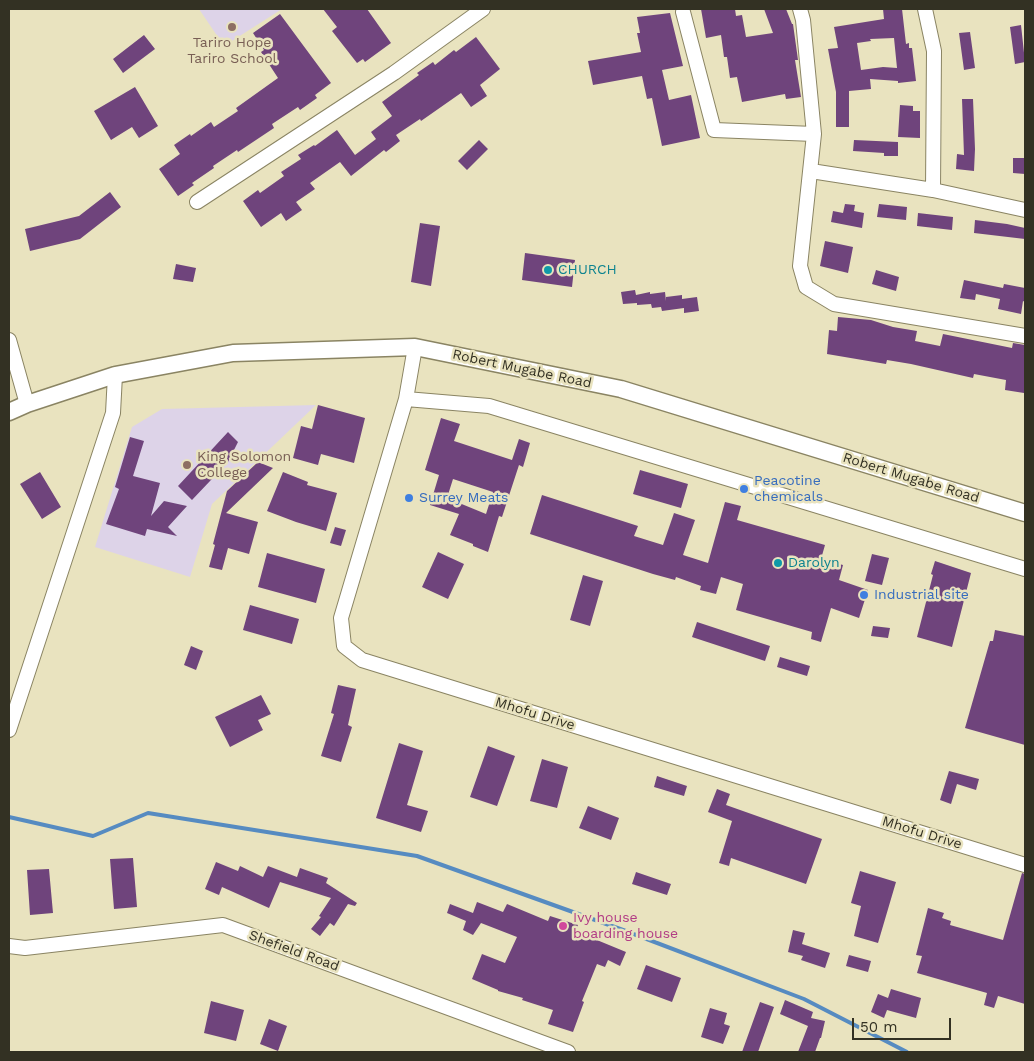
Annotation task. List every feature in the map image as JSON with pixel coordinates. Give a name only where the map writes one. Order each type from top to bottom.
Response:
[{"type":"main road","name":"Robert Mugabe Road","points":[[9,412],[27,404],[115,375],[232,353],[414,347],[621,390],[1025,513]]},
{"type":"street","points":[[197,202],[394,73],[483,9]]},
{"type":"street","points":[[800,9],[804,20],[814,134],[800,266],[806,287],[834,304],[1025,336]]},
{"type":"street","points":[[925,9],[934,51],[933,190]]},
{"type":"street","points":[[684,12],[714,130],[814,134]]},
{"type":"street","points":[[811,171],[933,190],[1025,210]]},
{"type":"street","points":[[9,340],[27,404]]},
{"type":"street","name":"Mhofu Drive","points":[[414,347],[406,399],[341,618],[344,646],[362,660],[1025,865]]},
{"type":"street","points":[[9,730],[113,413],[115,375]]},
{"type":"street","points":[[406,399],[489,406],[1025,569]]},
{"type":"street","name":"Shefield Road","points":[[9,946],[25,948],[223,925],[568,1052]]},
{"type":"shaded area","name":"Tariro Hope Tariro School","points":[[199,9],[282,9],[224,46]]},
{"type":"shaded area","name":"King Solomon College","points":[[316,405],[212,504],[190,577],[95,547],[132,427],[162,409]]},
{"type":"building","points":[[323,9],[367,9],[391,43],[365,62],[363,59],[357,63],[332,31],[337,27]]},
{"type":"building","points":[[701,9],[735,9],[736,16],[742,15],[746,37],[773,33],[764,9],[786,9],[793,24],[798,60],[795,60],[801,97],[786,99],[785,94],[742,102],[737,77],[730,78],[727,57],[724,57],[721,35],[706,38]]},
{"type":"building","points":[[883,9],[902,9],[906,44],[909,43],[909,48],[912,48],[916,81],[898,83],[898,81],[870,79],[871,89],[849,91],[849,127],[836,127],[836,92],[828,49],[838,48],[834,27],[884,19]],"holes":[[[894,38],[897,68],[883,67],[861,70],[857,43],[871,41],[870,39]]]},
{"type":"building","points":[[670,13],[683,66],[662,70],[669,100],[691,95],[700,138],[662,146],[652,98],[647,99],[642,76],[593,85],[588,61],[641,52],[637,33],[640,33],[637,17]]},
{"type":"building","points":[[280,14],[331,83],[315,95],[317,98],[300,110],[298,107],[272,124],[274,128],[213,166],[214,168],[192,183],[194,185],[178,196],[159,169],[180,154],[174,145],[211,122],[214,127],[238,111],[236,108],[278,78],[261,52],[264,50],[253,33]]},
{"type":"building","points":[[1021,25],[1025,62],[1015,64],[1010,27]]},
{"type":"building","points":[[970,32],[975,68],[964,70],[959,33]]},
{"type":"building","points":[[144,35],[155,49],[123,73],[113,59]]},
{"type":"building","points":[[476,37],[500,69],[480,85],[487,96],[471,107],[461,93],[421,121],[420,119],[396,135],[400,141],[386,152],[384,150],[351,176],[340,162],[310,183],[315,189],[296,202],[302,210],[286,221],[281,213],[261,227],[243,201],[258,190],[260,193],[284,176],[281,172],[301,159],[298,155],[315,146],[337,130],[355,155],[376,139],[371,132],[392,116],[382,102],[419,75],[417,73],[433,62],[435,65],[454,50],[456,52]]},
{"type":"building","points":[[135,87],[158,126],[139,138],[132,127],[111,140],[94,111]]},
{"type":"building","points":[[962,99],[973,99],[974,171],[956,169],[957,154],[964,155]]},
{"type":"building","points":[[900,105],[913,106],[913,111],[920,111],[920,138],[898,137]]},
{"type":"building","points":[[479,140],[488,149],[467,170],[458,161]]},
{"type":"building","points":[[854,140],[898,142],[898,156],[884,156],[884,153],[853,151]]},
{"type":"building","points":[[1013,158],[1025,158],[1025,174],[1013,173]]},
{"type":"building","points":[[110,192],[121,207],[80,239],[30,251],[25,229],[79,216]]},
{"type":"building","points":[[845,204],[855,205],[854,211],[864,213],[862,228],[831,222],[833,211],[843,213]]},
{"type":"building","points":[[879,204],[907,207],[906,220],[877,217]]},
{"type":"building","points":[[918,213],[953,217],[952,230],[917,226]]},
{"type":"building","points":[[975,220],[1025,228],[1025,239],[974,233]]},
{"type":"building","points":[[420,223],[440,226],[431,286],[411,282]]},
{"type":"building","points":[[825,241],[853,247],[848,273],[820,266]]},
{"type":"building","name":"CHURCH","points":[[525,253],[575,260],[572,287],[522,280]]},
{"type":"building","points":[[176,264],[196,268],[193,282],[173,279]]},
{"type":"building","points":[[876,270],[899,277],[896,291],[872,284]]},
{"type":"building","points":[[964,280],[1003,288],[1004,284],[1025,288],[1025,302],[1023,301],[1021,314],[998,309],[1000,299],[976,294],[975,300],[960,298]]},
{"type":"building","points":[[635,290],[636,295],[650,292],[650,294],[665,292],[666,301],[666,297],[682,295],[682,299],[697,297],[699,311],[684,313],[684,308],[662,311],[661,307],[652,308],[651,304],[623,304],[621,292]]},
{"type":"building","points":[[838,317],[871,320],[893,327],[917,331],[915,341],[940,346],[943,334],[1012,348],[1013,343],[1025,345],[1024,393],[1005,390],[1006,380],[974,374],[973,378],[887,360],[886,364],[827,354],[829,330],[837,331]]},
{"type":"building","points":[[318,405],[365,418],[354,463],[321,454],[318,465],[293,458],[301,426],[312,429]]},
{"type":"building","points":[[441,418],[460,424],[454,441],[512,460],[519,439],[530,443],[523,467],[519,465],[502,517],[499,516],[488,552],[450,535],[459,514],[430,505],[439,475],[425,470]],"holes":[[[453,479],[493,492],[486,514],[447,498]]]},
{"type":"building","points":[[228,432],[238,442],[228,462],[192,500],[178,486]]},
{"type":"building","points":[[130,437],[144,441],[133,476],[160,483],[151,516],[164,501],[187,506],[168,527],[177,536],[147,529],[145,536],[106,524],[119,489],[115,487]]},
{"type":"building","points":[[258,462],[273,468],[226,513],[258,522],[249,554],[228,548],[222,570],[209,567],[227,491]]},
{"type":"building","points":[[640,470],[688,484],[681,508],[633,494]]},
{"type":"building","points":[[40,472],[61,507],[42,519],[20,484]]},
{"type":"building","points":[[283,472],[308,482],[307,485],[337,493],[326,531],[267,511]]},
{"type":"building","points":[[542,495],[638,526],[634,536],[663,545],[674,513],[695,520],[683,555],[708,563],[725,502],[741,506],[737,520],[825,545],[821,559],[843,565],[839,580],[868,590],[859,618],[831,608],[821,642],[811,639],[812,632],[736,610],[743,584],[721,577],[716,594],[700,590],[701,586],[676,577],[675,580],[653,574],[530,534]]},
{"type":"building","points":[[335,527],[346,530],[341,546],[330,543]]},
{"type":"building","points":[[438,552],[464,564],[448,599],[422,587]]},
{"type":"building","points":[[267,553],[325,569],[316,603],[258,587]]},
{"type":"building","points":[[872,554],[889,558],[882,585],[865,581]]},
{"type":"building","points":[[935,561],[971,573],[952,647],[917,637]]},
{"type":"building","points":[[583,575],[603,581],[590,626],[570,620]]},
{"type":"building","points":[[250,605],[299,619],[292,644],[243,630]]},
{"type":"building","points":[[697,622],[770,646],[765,661],[692,637]]},
{"type":"building","points":[[873,626],[890,628],[888,638],[871,636]]},
{"type":"building","points":[[995,630],[1025,636],[1025,745],[965,728],[990,641],[993,641]]},
{"type":"building","points":[[191,646],[203,651],[196,670],[184,665]]},
{"type":"building","points":[[780,657],[810,666],[807,676],[777,667]]},
{"type":"building","points":[[338,685],[356,689],[348,725],[352,727],[341,762],[321,756],[334,714],[331,713]]},
{"type":"building","points":[[261,695],[271,714],[258,720],[263,730],[230,747],[215,717]]},
{"type":"building","points":[[399,743],[423,751],[407,805],[428,811],[421,832],[376,818]]},
{"type":"building","points":[[488,746],[515,756],[497,806],[470,797]]},
{"type":"building","points":[[542,759],[568,767],[557,808],[530,801]]},
{"type":"building","points":[[949,771],[979,779],[976,790],[957,784],[951,804],[940,800]]},
{"type":"building","points":[[657,776],[687,786],[684,796],[654,787]]},
{"type":"building","points":[[717,789],[730,794],[726,805],[822,839],[806,884],[731,858],[729,866],[719,863],[732,821],[708,812]]},
{"type":"building","points":[[588,806],[619,818],[611,840],[579,828]]},
{"type":"building","points":[[133,858],[137,907],[114,909],[110,859]]},
{"type":"building","points":[[216,862],[238,871],[240,866],[263,877],[268,866],[297,877],[300,868],[328,878],[326,883],[357,903],[355,906],[348,904],[334,926],[330,923],[320,936],[311,929],[321,917],[319,916],[331,898],[280,882],[269,908],[222,887],[219,895],[205,889]]},
{"type":"building","points":[[49,869],[53,913],[30,915],[27,870]]},
{"type":"building","points":[[860,871],[896,882],[878,943],[854,936],[861,906],[851,903]]},
{"type":"building","points":[[636,872],[671,884],[667,895],[632,884]]},
{"type":"building","points":[[1022,873],[1025,874],[1025,1004],[998,996],[994,1008],[984,1005],[987,993],[917,973],[922,956],[916,955],[928,908],[944,913],[942,918],[951,921],[950,925],[1003,940]]},
{"type":"building","points":[[477,902],[503,912],[507,904],[548,921],[550,916],[578,925],[575,931],[626,952],[620,966],[608,960],[605,967],[597,964],[582,1001],[584,1002],[573,1032],[548,1024],[553,1010],[522,1000],[523,998],[498,991],[472,979],[482,954],[505,963],[517,937],[481,923],[473,935],[463,930],[466,921],[447,913],[450,904],[473,913]]},
{"type":"building","points":[[793,930],[805,933],[802,944],[830,953],[825,968],[801,960],[803,956],[788,952]]},
{"type":"building","points":[[849,955],[871,961],[868,972],[846,966]]},
{"type":"building","points":[[646,965],[681,978],[672,1002],[637,989]]},
{"type":"building","points":[[891,989],[921,998],[916,1018],[887,1010],[884,1018],[871,1012],[878,994],[888,998]]},
{"type":"building","points":[[785,1000],[813,1012],[811,1018],[825,1021],[815,1052],[798,1052],[808,1026],[780,1014]]},
{"type":"building","points":[[211,1001],[244,1010],[236,1041],[204,1033]]},
{"type":"building","points":[[760,1002],[774,1007],[758,1052],[742,1052]]},
{"type":"building","points":[[710,1008],[727,1013],[724,1024],[730,1026],[723,1044],[701,1037]]},
{"type":"building","points":[[269,1019],[287,1026],[278,1051],[260,1044]]},
{"type":"waterway","points":[[9,817],[93,836],[148,813],[417,856],[623,930],[804,999],[907,1052]]},
{"type":"place","name":"Tariro Hope Tariro School","points":[[232,27]]},
{"type":"place","name":"CHURCH","points":[[548,270]]},
{"type":"place","name":"King Solomon College","points":[[187,465]]},
{"type":"place","name":"Peacotine chemicals","points":[[744,489]]},
{"type":"place","name":"Surrey Meats","points":[[409,498]]},
{"type":"place","name":"Darolyn","points":[[778,563]]},
{"type":"place","name":"Industrial site","points":[[864,595]]},
{"type":"place","name":"Ivy house boarding house","points":[[563,926]]}]
